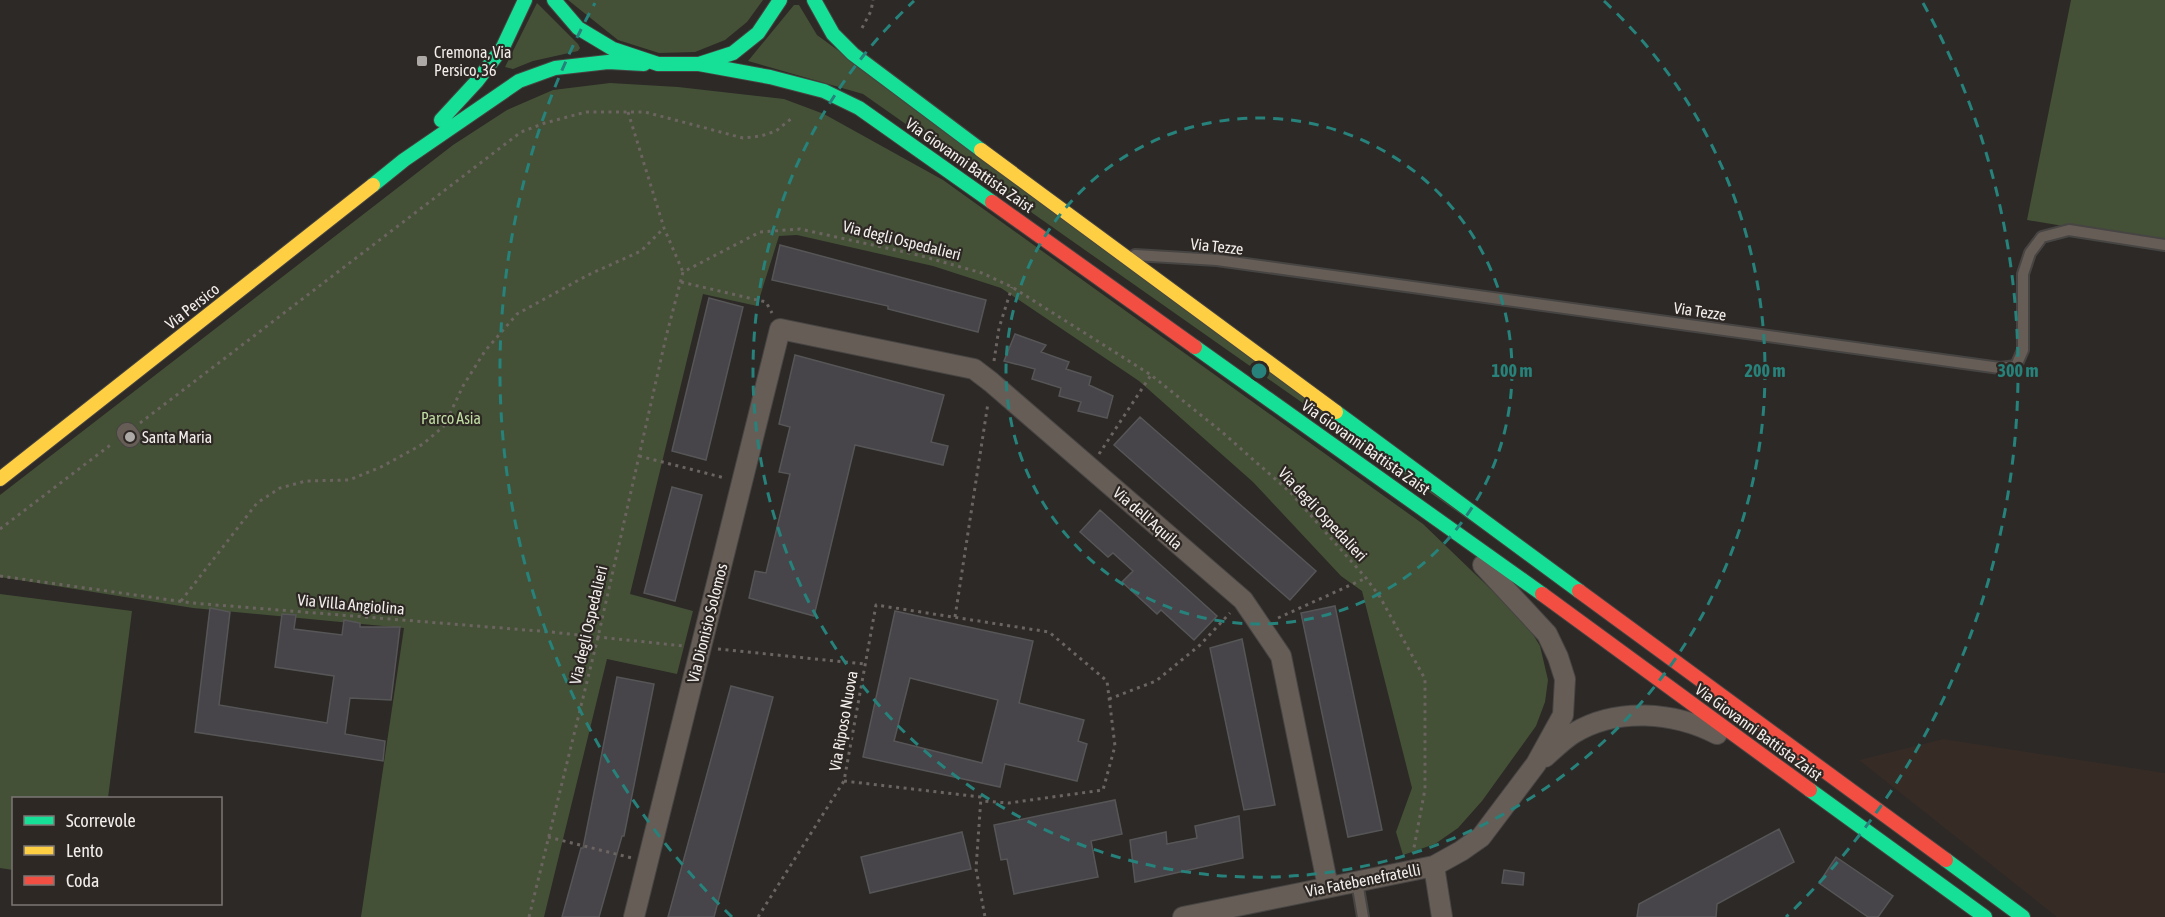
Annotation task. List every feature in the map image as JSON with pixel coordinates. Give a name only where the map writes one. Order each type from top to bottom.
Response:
[{"type":"main road","name":"Via Persico","points":[[404,160],[477,81],[503,47],[525,0]]},
{"type":"main road","name":"Via Giovanni Battista Zaist","points":[[554,0],[578,28],[613,49],[658,64],[699,64],[770,76],[824,91],[859,108],[1445,524],[1985,917]]},
{"type":"main road","name":"Via Giovanni Battista Zaist","points":[[699,64],[733,53],[758,33],[780,0]]},
{"type":"main road","name":"Via Giovanni Battista Zaist","points":[[813,0],[833,34],[853,54],[1120,254],[2023,917]]},
{"type":"main road","name":"Via Persico","points":[[0,479],[404,160],[519,81],[555,68],[608,63],[658,64]]},
{"type":"street","name":"Via dell'Aquila","points":[[780,328],[974,369],[1244,600],[1281,656],[1328,887]]},
{"type":"street","name":"Via Dionisio Solomos","points":[[634,917],[780,328]]},
{"type":"street","name":"Via Fatebenefratelli","points":[[1189,916],[1434,866],[1481,837],[1536,764],[1563,715],[1565,679],[1558,657],[1547,634],[1445,524]]},
{"type":"street","name":"Via Fatebenefratelli","points":[[1536,764],[1574,733],[1608,718],[1634,716],[1677,718],[1710,731],[1776,765]]},
{"type":"street","points":[[1434,866],[1442,917]]},
{"type":"lane","name":"Via Tezze","points":[[1120,254],[1228,261],[2000,368],[2016,366],[2023,350],[2023,274],[2030,254],[2042,237],[2069,230],[2165,244]]},
{"type":"lane","points":[[1357,882],[1363,917]]},
{"type":"path","points":[[862,28],[871,11],[873,0]]},
{"type":"path","points":[[0,529],[129,435],[521,132],[586,112],[645,112],[743,138],[762,136],[776,131],[792,118]]},
{"type":"path","points":[[628,112],[664,228],[683,272]]},
{"type":"path","points":[[182,601],[257,503],[280,488],[306,481],[349,480],[381,467],[423,444],[444,426],[463,386],[485,351],[517,314],[588,275],[642,251],[664,228]]},
{"type":"path","name":"Via degli Ospedalieri","points":[[529,917],[598,637],[683,272],[760,232],[800,229],[918,255],[982,273],[1012,287],[1151,375],[1222,432],[1291,493],[1380,597],[1425,679],[1425,789],[1409,872]]},
{"type":"path","points":[[681,282],[766,302],[780,328]]},
{"type":"path","points":[[954,617],[999,328],[1012,287]]},
{"type":"path","points":[[1090,468],[1151,375]]},
{"type":"path","points":[[639,456],[742,482]]},
{"type":"path","name":"Via Villa Angiolina","points":[[0,576],[182,601],[598,637],[865,664]]},
{"type":"path","points":[[1261,626],[1366,578]]},
{"type":"path","points":[[1109,699],[1156,681],[1200,645],[1244,600]]},
{"type":"path","name":"Via Riposo Nuova","points":[[876,605],[1049,632],[1107,681],[1115,746],[1103,790],[1009,803],[981,801],[981,797],[844,781],[865,664],[876,605]]},
{"type":"path","points":[[758,917],[844,781]]},
{"type":"path","points":[[981,801],[976,869],[986,917]]},
{"type":"path","points":[[548,837],[648,862]]},
{"type":"shaded area","points":[[1943,739],[2165,773],[2165,917],[2057,917],[1859,760]]},
{"type":"green space","points":[[568,0],[763,0],[747,22],[725,40],[695,52],[659,53],[618,40]]},
{"type":"green space","points":[[2071,0],[2165,0],[2165,243],[2027,220]]},
{"type":"green space","points":[[537,3],[580,48],[578,51],[533,61],[513,69],[505,67]]},
{"type":"green space","points":[[794,5],[799,5],[817,35],[1718,695],[863,94],[748,61]]},
{"type":"green space","name":"Parco Asia","points":[[610,83],[678,87],[784,99],[824,114],[943,180],[1423,524],[1526,623],[1540,646],[1548,680],[1545,702],[1536,726],[1482,801],[1458,828],[1435,844],[1403,855],[1396,832],[1412,788],[1362,591],[1341,576],[1253,482],[1139,381],[1001,288],[933,266],[797,235],[779,236],[757,306],[703,294],[630,594],[693,611],[677,674],[607,659],[544,917],[361,917],[404,628],[193,608],[0,577],[0,495],[453,145],[507,110],[553,90]]},
{"type":"green space","points":[[0,594],[132,611],[108,797],[12,797],[12,870],[0,868]]},
{"type":"building","points":[[780,245],[986,300],[978,332],[888,309],[888,306],[772,280]]},
{"type":"building","points":[[709,298],[743,307],[706,460],[672,451]]},
{"type":"building","points":[[1015,334],[1046,345],[1041,352],[1069,362],[1066,369],[1091,377],[1089,385],[1113,396],[1107,418],[1078,411],[1081,402],[1059,396],[1061,388],[1032,379],[1035,369],[1004,361]]},
{"type":"building","points":[[795,355],[944,395],[931,442],[948,446],[943,465],[855,445],[814,616],[749,598],[755,571],[766,573],[790,474],[779,472],[790,427],[779,424]]},
{"type":"building","points":[[1140,417],[1316,571],[1290,600],[1114,445]]},
{"type":"building","points":[[672,487],[702,495],[675,601],[644,593]]},
{"type":"building","points":[[1100,510],[1217,616],[1194,640],[1161,610],[1157,614],[1122,582],[1133,571],[1113,553],[1108,557],[1080,532]]},
{"type":"building","points":[[1335,606],[1382,830],[1348,837],[1301,613]]},
{"type":"building","points":[[210,608],[230,612],[219,705],[327,723],[334,676],[275,667],[282,614],[296,615],[294,629],[342,635],[344,620],[360,623],[360,627],[400,627],[391,700],[350,698],[345,734],[385,741],[383,761],[195,732]]},
{"type":"building","points":[[895,611],[1033,641],[1019,703],[1084,720],[1078,741],[1087,744],[1077,781],[1005,764],[1000,787],[863,757]],"holes":[[[910,678],[998,700],[982,763],[894,741]]]},
{"type":"building","points":[[1242,639],[1275,805],[1244,810],[1210,648]]},
{"type":"building","points":[[617,677],[654,684],[624,836],[622,836],[599,917],[562,917],[581,848],[583,848]]},
{"type":"building","points":[[731,686],[773,697],[714,917],[668,917]]},
{"type":"building","points":[[1115,800],[1122,834],[1091,841],[1098,877],[1014,894],[1007,859],[1001,860],[994,825]]},
{"type":"building","points":[[1239,816],[1243,858],[1135,882],[1130,840],[1166,832],[1167,844],[1197,838],[1195,826]]},
{"type":"building","points":[[1779,829],[1794,862],[1717,904],[1716,917],[1637,917],[1639,904]]},
{"type":"building","points":[[962,832],[971,869],[870,893],[861,857]]},
{"type":"building","points":[[1836,857],[1893,896],[1878,917],[1868,917],[1819,883]]},
{"type":"building","points":[[1504,870],[1524,873],[1523,885],[1502,883]]},
{"type":"traffic: fast","points":[[441,120],[477,81],[503,47],[525,0]]},
{"type":"traffic: fast","points":[[554,0],[578,28],[613,49],[658,64],[699,64],[770,77],[824,91],[859,108],[992,202]]},
{"type":"traffic: fast","points":[[699,64],[733,53],[758,33],[780,0]]},
{"type":"traffic: fast","points":[[814,0],[833,34],[853,54],[981,150]]},
{"type":"traffic: fast","points":[[373,185],[404,160],[519,81],[555,68],[608,62],[644,64]]},
{"type":"traffic: fast","points":[[1195,347],[1542,594]]},
{"type":"traffic: fast","points":[[1336,412],[1579,591]]},
{"type":"traffic: fast","points":[[1810,790],[1985,917]]},
{"type":"traffic: fast","points":[[1946,860],[2023,917]]},
{"type":"traffic: slow","points":[[981,150],[1336,412]]},
{"type":"traffic: slow","points":[[0,479],[373,185]]},
{"type":"traffic: jam","points":[[992,202],[1195,347]]},
{"type":"traffic: jam","points":[[1579,591],[1946,860]]},
{"type":"traffic: jam","points":[[1542,594],[1810,790]]},
{"type":"place","name":"Cremona, Via Persico, 36","points":[[422,61]]},
{"type":"place","name":"Santa Maria","points":[[130,437]]}]
